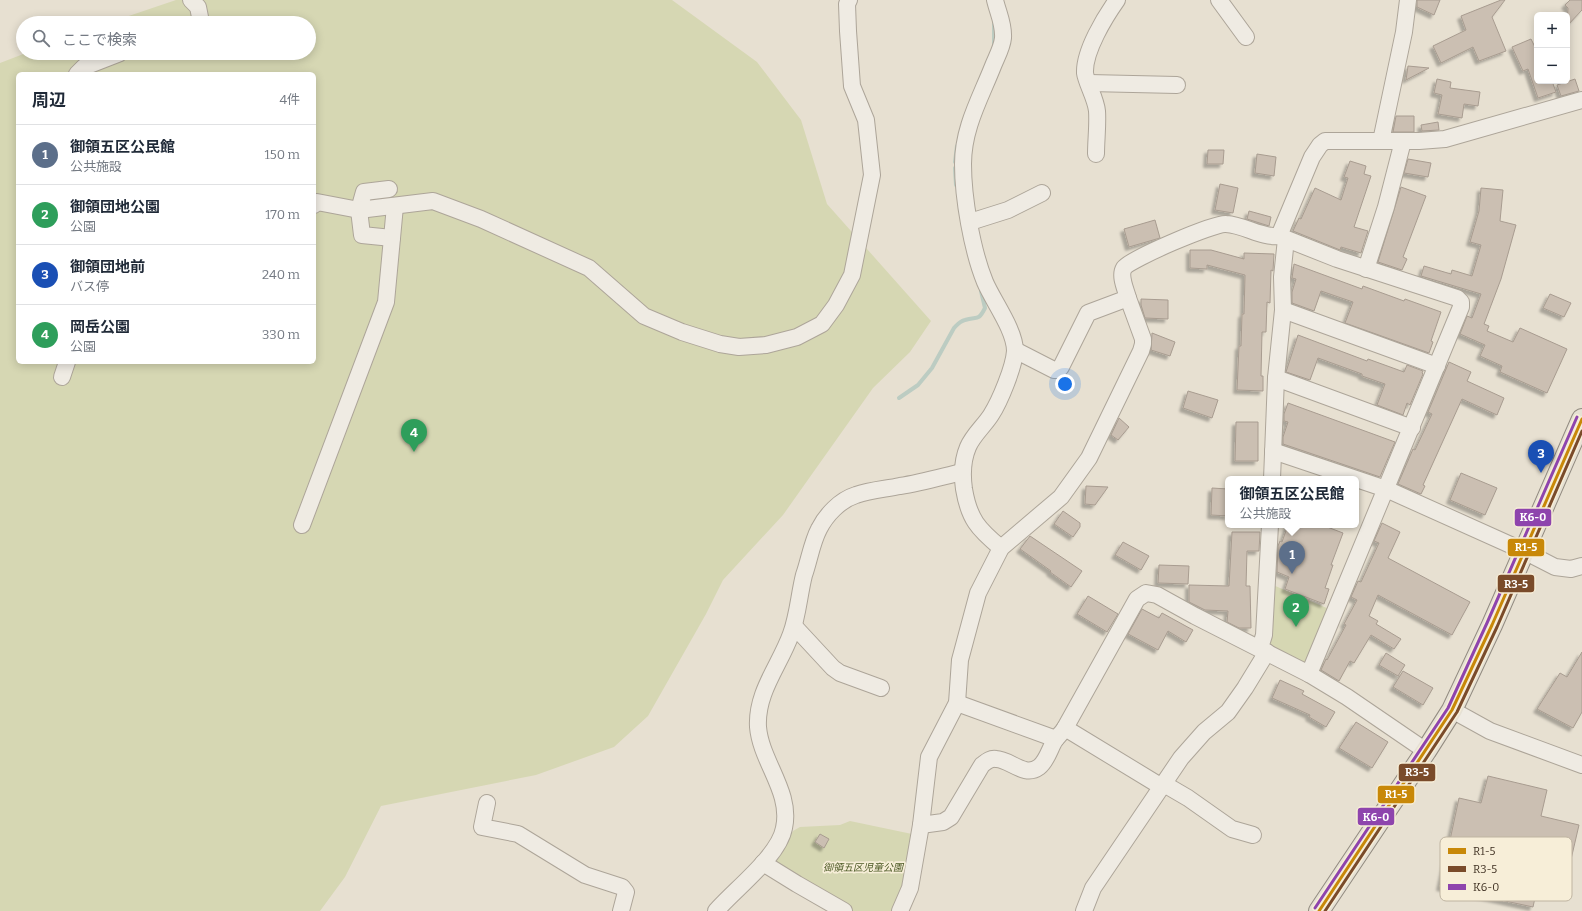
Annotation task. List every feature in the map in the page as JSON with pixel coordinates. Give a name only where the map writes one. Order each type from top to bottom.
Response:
[{"type":"main road","points":[[1319,911],[1452,710],[1486,639],[1582,419]]},
{"type":"street","points":[[191,0],[198,7],[200,16]]},
{"type":"street","points":[[316,203],[359,210],[433,202],[482,219],[589,268],[644,316],[682,332],[720,344],[739,347],[766,345],[797,337],[822,324],[836,305],[852,275],[872,175],[866,120],[852,86],[848,31],[848,4],[850,0]]},
{"type":"street","points":[[995,0],[1001,20],[1003,40],[970,121],[963,148],[964,181],[970,222],[979,266],[986,284],[1006,322],[1015,350],[1013,362],[997,404],[968,448],[962,472],[967,506],[972,518],[982,532],[1001,548]]},
{"type":"street","points":[[1096,154],[1097,110],[1085,73],[1088,55],[1103,20],[1117,0]]},
{"type":"street","points":[[1219,0],[1246,36]]},
{"type":"street","points":[[1381,141],[1404,32],[1408,0]]},
{"type":"street","points":[[79,72],[84,67],[102,60]]},
{"type":"street","points":[[1089,83],[1177,85]]},
{"type":"street","points":[[1272,476],[1276,378],[1283,310],[1283,238],[1312,157],[1320,145],[1331,141],[1445,140],[1582,100]]},
{"type":"street","points":[[1366,269],[1386,207],[1403,141]]},
{"type":"street","points":[[389,189],[364,192],[359,210],[362,236],[392,238]]},
{"type":"street","points":[[970,222],[1008,210],[1042,193]]},
{"type":"street","points":[[302,525],[386,302],[395,206]]},
{"type":"street","points":[[900,911],[910,888],[921,825],[929,757],[957,703],[960,660],[978,593],[1001,548],[1061,497],[1089,458],[1141,351],[1143,339],[1128,298],[1122,275],[1124,268],[1128,264],[1152,252],[1219,224],[1242,227],[1268,236],[1283,238],[1366,269],[1457,298],[1461,302],[1461,307],[1412,428],[1309,674]]},
{"type":"street","points":[[1015,350],[1054,370],[1058,370],[1061,367],[1088,313],[1128,298]]},
{"type":"street","points":[[1283,310],[1437,366]]},
{"type":"street","points":[[1276,378],[1412,428]]},
{"type":"street","points":[[1273,451],[1347,476]]},
{"type":"street","points":[[716,911],[764,863],[781,838],[784,828],[786,814],[782,796],[762,749],[758,727],[759,708],[763,693],[787,645],[794,626],[804,578],[819,529],[836,506],[855,495],[962,472]]},
{"type":"street","points":[[1359,480],[1386,489],[1524,551],[1555,567],[1571,569],[1582,566]]},
{"type":"street","points":[[1084,911],[1093,888],[1190,747],[1204,732],[1228,712],[1245,688],[1264,650],[1270,528]]},
{"type":"street","points":[[921,825],[943,822],[951,817],[982,765],[990,760],[996,758],[1021,770],[1032,770],[1039,767],[1060,734],[1137,599],[1146,593],[1157,595],[1309,674],[1347,697],[1426,751]]},
{"type":"street","points":[[794,626],[833,668],[840,673],[881,688]]},
{"type":"street","points":[[957,703],[1060,734],[1188,798],[1232,829],[1252,835]]},
{"type":"street","points":[[1452,710],[1490,731],[1582,765]]},
{"type":"street","points":[[487,803],[482,827],[518,834],[586,875],[622,887],[626,892],[621,911]]},
{"type":"street","points":[[764,863],[844,911]]},
{"type":"green space","points":[[176,0],[672,0],[757,62],[801,120],[827,204],[931,321],[910,352],[873,388],[783,515],[723,580],[706,614],[648,716],[614,747],[536,775],[381,806],[345,877],[320,911],[0,911],[0,63],[16,57],[16,60],[316,60],[316,16],[129,16]]},
{"type":"green space","points":[[1273,585],[1329,609],[1307,666],[1267,645]]},
{"type":"green space","name":"御領五区児童公園","points":[[850,821],[912,834],[907,881],[895,911],[853,911],[773,862],[782,852],[793,831],[800,827],[840,825]]},
{"type":"building","points":[[1417,0],[1440,0],[1434,15],[1417,7]]},
{"type":"building","points":[[1501,0],[1505,0],[1492,17],[1506,51],[1479,61],[1473,47],[1441,63],[1433,46],[1466,30],[1461,16]]},
{"type":"building","points":[[1570,0],[1582,0],[1582,10],[1570,23],[1570,12],[1568,12],[1568,8],[1565,5]]},
{"type":"building","points":[[1531,39],[1534,45],[1534,84],[1553,84],[1556,92],[1538,98],[1528,69],[1523,71],[1512,47]]},
{"type":"building","points":[[1408,66],[1429,68],[1406,80]]},
{"type":"building","points":[[1437,79],[1451,82],[1450,88],[1480,92],[1478,106],[1464,104],[1462,118],[1438,114],[1442,95],[1434,93]]},
{"type":"building","points":[[1575,79],[1579,91],[1561,96],[1557,85],[1570,84],[1570,81]]},
{"type":"building","points":[[1396,116],[1414,116],[1414,132],[1393,132]]},
{"type":"building","points":[[1438,122],[1439,130],[1422,131],[1421,125]]},
{"type":"building","points":[[1208,150],[1224,150],[1223,164],[1207,164]]},
{"type":"building","points":[[1257,154],[1276,157],[1274,176],[1255,173]]},
{"type":"building","points":[[1408,159],[1431,163],[1428,177],[1404,173]]},
{"type":"building","points":[[1350,161],[1366,166],[1364,174],[1371,176],[1354,227],[1368,231],[1361,253],[1341,247],[1340,250],[1293,231],[1299,218],[1301,219],[1315,188],[1341,200],[1348,178],[1344,177]]},
{"type":"building","points":[[1220,184],[1238,188],[1233,213],[1215,210]]},
{"type":"building","points":[[1401,187],[1426,196],[1403,257],[1407,259],[1402,270],[1378,262]]},
{"type":"building","points":[[1481,188],[1503,190],[1500,221],[1516,225],[1501,279],[1484,324],[1489,326],[1487,331],[1513,342],[1520,328],[1567,349],[1547,393],[1500,372],[1502,366],[1480,356],[1485,345],[1460,334],[1467,316],[1472,318],[1481,294],[1421,276],[1424,266],[1451,274],[1452,270],[1472,276],[1481,245],[1470,242],[1479,211]]},
{"type":"building","points":[[1249,211],[1271,217],[1269,226],[1247,219]]},
{"type":"building","points":[[1155,220],[1160,238],[1129,247],[1124,229]]},
{"type":"building","points":[[1190,250],[1211,250],[1244,259],[1244,253],[1274,254],[1273,271],[1271,270],[1270,303],[1267,302],[1266,332],[1262,332],[1261,376],[1263,376],[1263,391],[1237,390],[1239,346],[1241,346],[1242,314],[1244,314],[1245,275],[1207,265],[1207,269],[1190,268]]},
{"type":"building","points":[[1294,264],[1362,289],[1363,286],[1404,301],[1405,299],[1441,312],[1431,341],[1433,342],[1429,353],[1345,323],[1353,302],[1321,291],[1314,311],[1292,303],[1292,292],[1296,279],[1292,278]]},
{"type":"building","points":[[1550,294],[1571,303],[1564,317],[1543,308]]},
{"type":"building","points":[[1141,299],[1168,300],[1168,319],[1145,318],[1141,305]]},
{"type":"building","points":[[1152,333],[1175,342],[1170,356],[1151,350]]},
{"type":"building","points":[[1298,335],[1367,361],[1368,359],[1404,372],[1407,365],[1423,371],[1410,405],[1407,403],[1403,415],[1377,405],[1385,384],[1318,358],[1310,380],[1286,372]]},
{"type":"building","points":[[1449,362],[1471,372],[1467,381],[1504,398],[1497,415],[1462,399],[1423,485],[1425,486],[1421,494],[1398,484],[1413,449],[1415,450],[1432,414],[1428,412]]},
{"type":"building","points":[[1188,391],[1218,400],[1212,418],[1183,408]]},
{"type":"building","points":[[1288,403],[1395,442],[1380,477],[1283,444],[1283,437],[1288,422],[1284,421],[1284,414]]},
{"type":"building","points":[[1119,418],[1129,427],[1118,440],[1111,435]]},
{"type":"building","points":[[1236,422],[1258,422],[1258,461],[1235,461]]},
{"type":"building","points":[[1461,473],[1497,488],[1485,515],[1450,500]]},
{"type":"building","points":[[1086,486],[1108,487],[1095,505],[1085,504]]},
{"type":"building","points":[[1212,488],[1225,489],[1225,516],[1211,515]]},
{"type":"building","points":[[1063,511],[1080,523],[1080,527],[1073,537],[1054,524]]},
{"type":"building","points":[[1382,523],[1400,532],[1388,558],[1470,602],[1452,635],[1378,595],[1369,616],[1378,621],[1376,624],[1401,639],[1394,649],[1371,635],[1354,663],[1350,661],[1339,681],[1321,670],[1346,625],[1344,624],[1357,600],[1351,597],[1358,581],[1361,582],[1379,543],[1374,541]]},
{"type":"building","points":[[1287,528],[1330,528],[1343,533],[1331,565],[1333,565],[1325,588],[1329,589],[1324,604],[1285,589],[1289,577],[1277,572],[1278,546],[1280,541],[1282,542]]},
{"type":"building","points":[[1232,532],[1260,532],[1259,551],[1247,551],[1246,586],[1250,586],[1251,628],[1239,628],[1227,622],[1228,611],[1205,610],[1189,602],[1189,585],[1229,586]]},
{"type":"building","points":[[1030,536],[1082,571],[1071,587],[1020,549]]},
{"type":"building","points":[[1123,542],[1149,556],[1141,570],[1115,555]]},
{"type":"building","points":[[1159,565],[1189,566],[1188,584],[1158,583]]},
{"type":"building","points":[[1088,596],[1118,614],[1107,632],[1077,614]]},
{"type":"building","points":[[1142,609],[1159,618],[1162,613],[1193,630],[1186,642],[1168,631],[1158,650],[1128,634]]},
{"type":"building","points":[[1582,652],[1582,712],[1573,728],[1537,709],[1560,673],[1567,677]]},
{"type":"building","points":[[1386,653],[1405,665],[1398,676],[1379,665]]},
{"type":"building","points":[[1403,671],[1433,688],[1423,705],[1393,687]]},
{"type":"building","points":[[1280,680],[1304,691],[1302,694],[1335,712],[1326,727],[1309,717],[1310,715],[1272,698]]},
{"type":"building","points":[[1356,722],[1388,742],[1372,768],[1339,748]]},
{"type":"building","points":[[1488,776],[1547,790],[1541,816],[1579,825],[1572,855],[1572,837],[1451,837],[1459,798],[1481,803]]},
{"type":"building","points":[[820,834],[829,839],[824,848],[815,842]]},
{"type":"building","points":[[1505,901],[1534,901],[1533,907]]},
{"type":"waterway","points":[[994,24],[994,45]]},
{"type":"waterway","points":[[955,162],[957,146]]},
{"type":"waterway","points":[[955,168],[956,185]]},
{"type":"waterway","points":[[899,398],[918,385],[932,368],[954,328],[960,322],[977,318],[981,315],[985,308],[981,291]]},
{"type":"transit line","name":"K6-0","points":[[1315,908],[1448,708],[1487,623],[1577,417]]},
{"type":"transit line","name":"R1-5","points":[[1319,911],[1452,710],[1492,625],[1582,419]]},
{"type":"transit line","name":"R3-5","points":[[1325,911],[1457,712],[1497,627],[1582,431]]},
{"type":"place","name":"岡岳公園","points":[[414,452]]},
{"type":"place","name":"御領団地前","points":[[1541,473]]},
{"type":"place","name":"御領五区公民館","points":[[1292,574]]},
{"type":"place","name":"御領団地公園","points":[[1296,627]]}]
